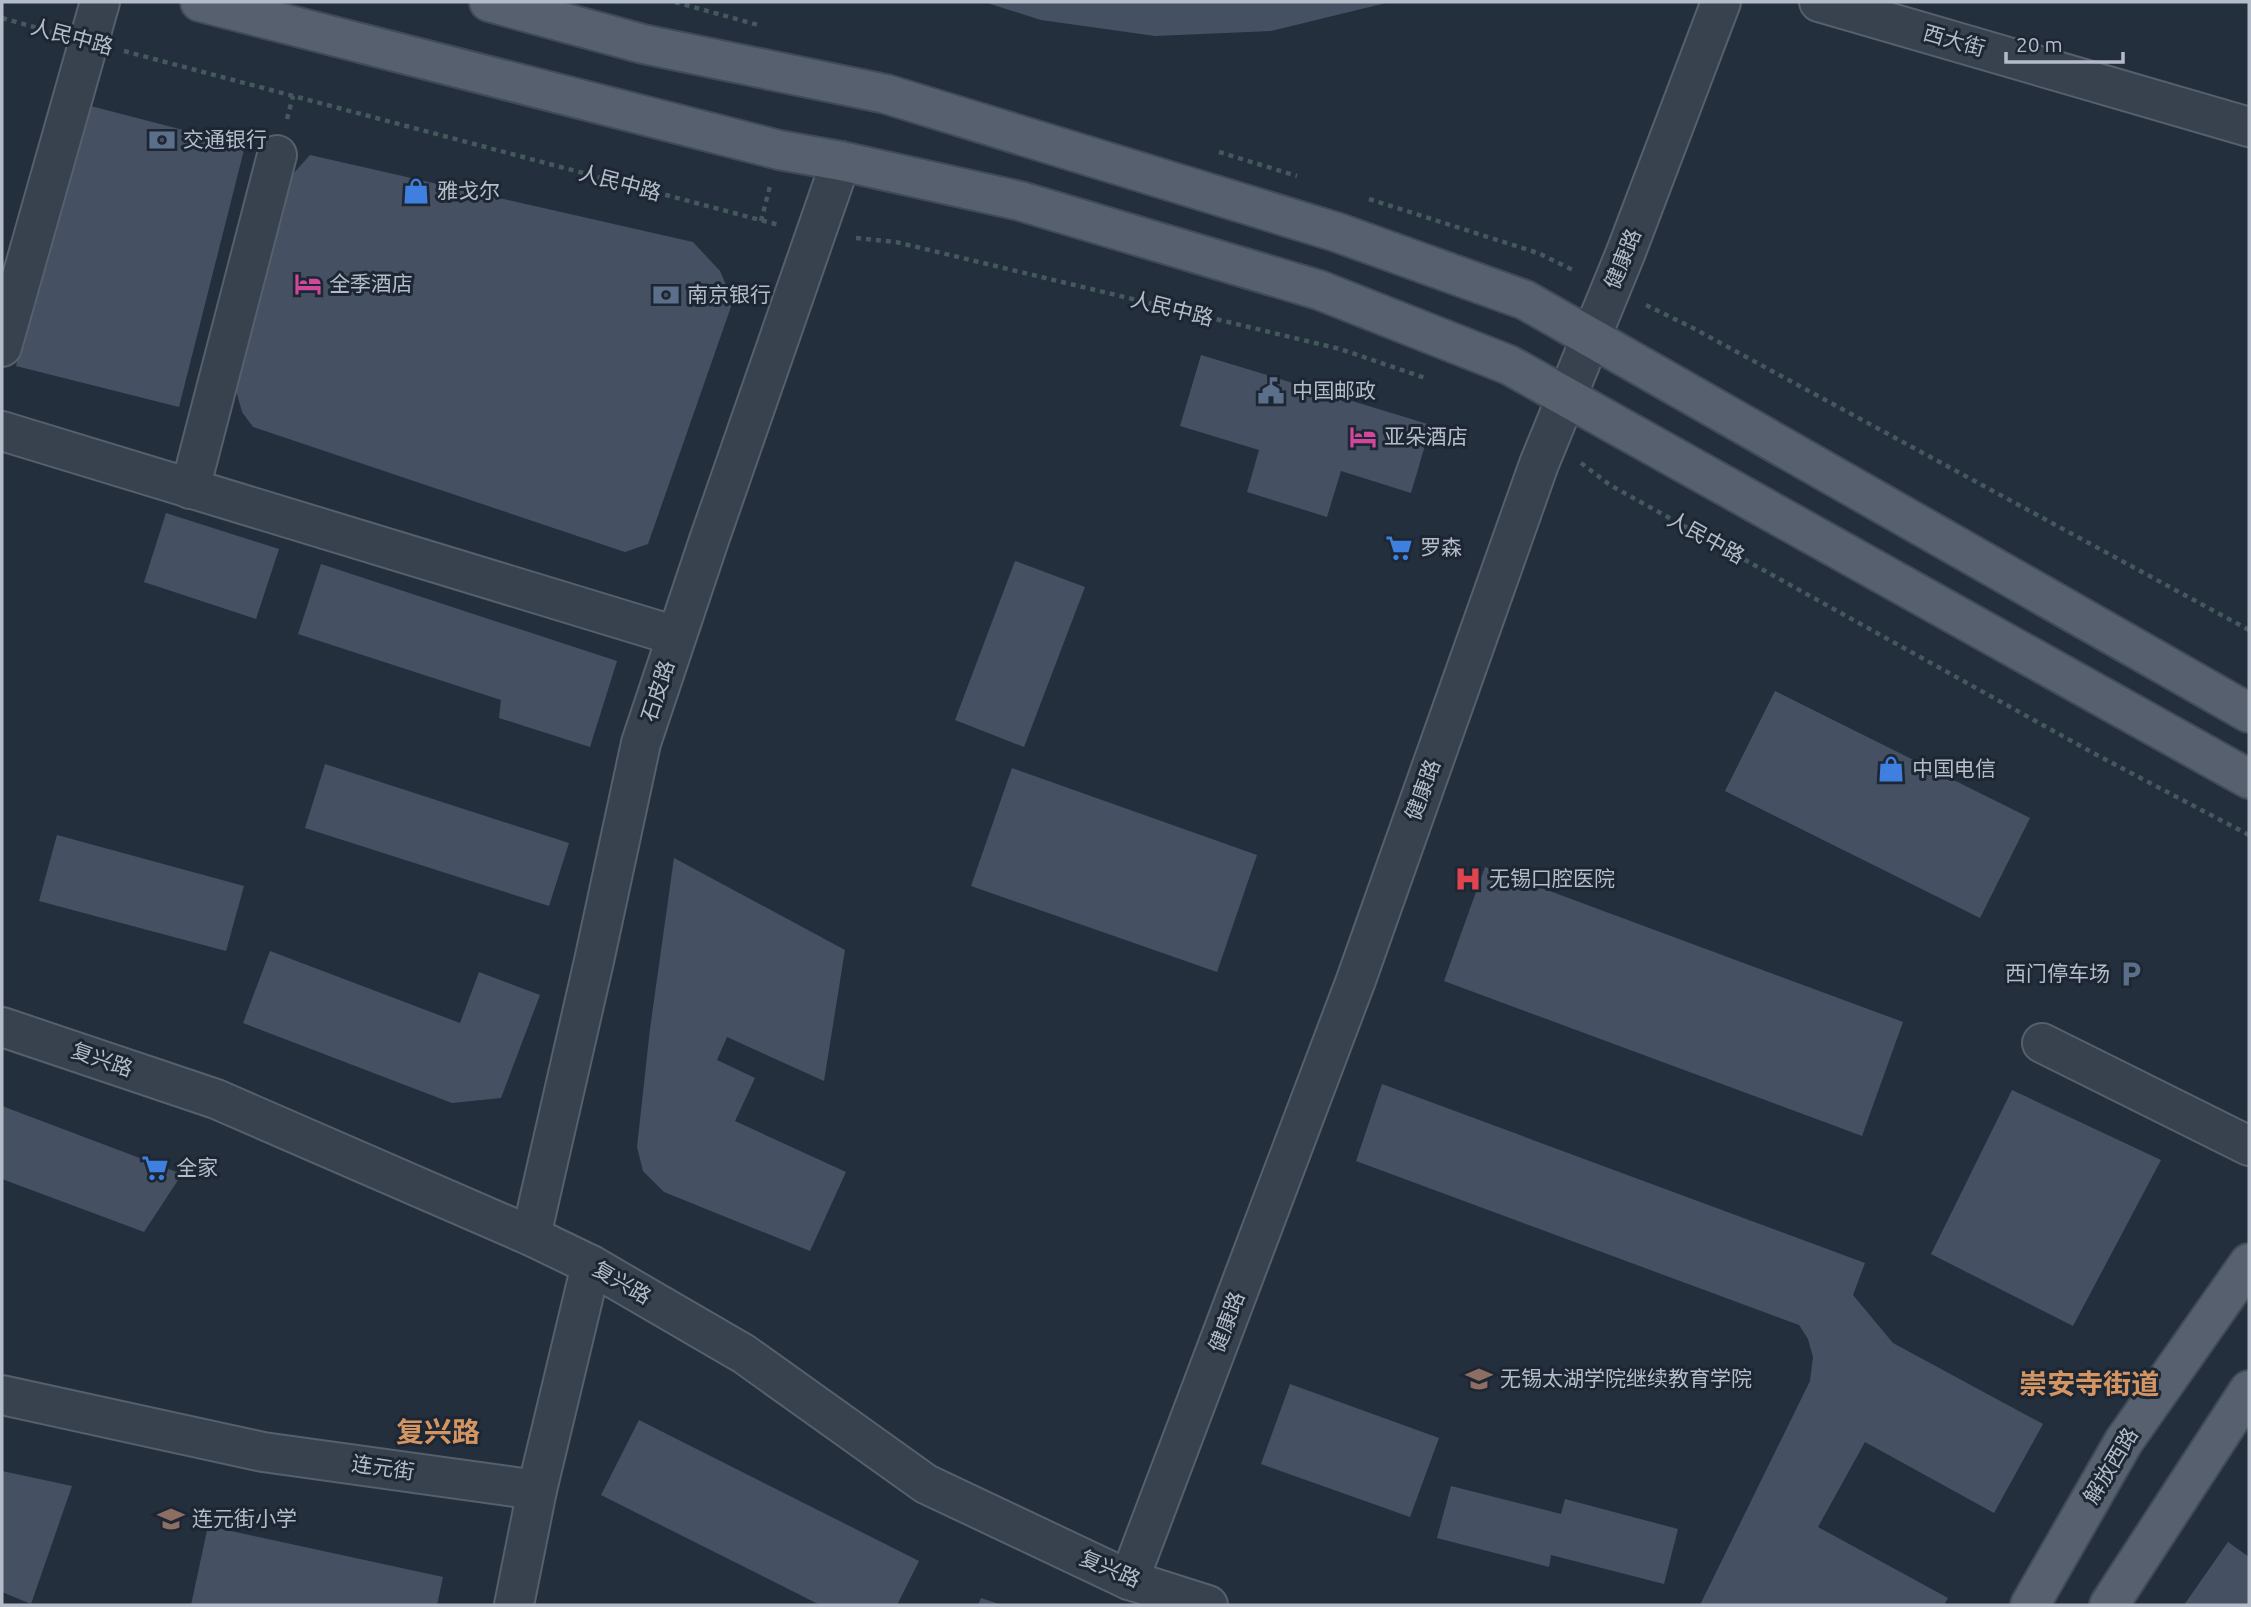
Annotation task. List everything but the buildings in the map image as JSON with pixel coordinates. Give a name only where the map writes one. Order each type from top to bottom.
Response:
[{"type":"main road","points":[[200,2],[779,150],[1020,201],[1319,290],[1509,365],[2249,779]]},
{"type":"main road","points":[[489,2],[643,44],[886,94],[1336,232],[1525,300],[2249,713]]},
{"type":"main road","name":"解放西路","points":[[2030,1605],[2124,1441],[2249,1263]]},
{"type":"main road","points":[[2109,1605],[2249,1390]]},
{"type":"street","points":[[2,347],[100,2]]},
{"type":"street","name":"健康路","points":[[1129,1580],[1356,980],[1549,440],[1721,2]]},
{"type":"street","name":"西大街","points":[[1819,2],[2249,127]]},
{"type":"street","points":[[190,489],[278,155]]},
{"type":"street","name":"石皮路","points":[[531,1236],[641,743],[841,161]]},
{"type":"street","points":[[2,431],[676,636]]},
{"type":"street","name":"复兴路","points":[[2,1027],[216,1099],[531,1236],[591,1265],[744,1354],[926,1484],[1129,1580],[1208,1605]]},
{"type":"street","points":[[2042,1043],[2249,1146]]},
{"type":"street","points":[[514,1605],[537,1490],[591,1265]]},
{"type":"street","name":"连元街","points":[[2,1395],[264,1452],[537,1490]]},
{"type":"path","name":"人民中路","points":[[2,18],[815,234],[896,242],[1340,349],[1433,380]]},
{"type":"path","name":"人民中路","points":[[1549,440],[1610,485],[2095,754],[2249,835]]},
{"type":"place","name":"交通银行","points":[[162,140]]},
{"type":"place","name":"雅戈尔","points":[[416,191]]},
{"type":"place","name":"全季酒店","points":[[308,284]]},
{"type":"place","name":"南京银行","points":[[666,295]]},
{"type":"place","name":"中国邮政","points":[[1271,391]]},
{"type":"place","name":"亚朵酒店","points":[[1363,437]]},
{"type":"place","name":"罗森","points":[[1399,548]]},
{"type":"place","name":"中国电信","points":[[1891,769]]},
{"type":"place","name":"无锡口腔医院","points":[[1468,879]]},
{"type":"place","name":"西门停车场","points":[[2131,974]]},
{"type":"place","name":"全家","points":[[155,1168]]},
{"type":"place","name":"无锡太湖学院继续教育学院","points":[[1479,1379]]},
{"type":"place","name":"连元街小学","points":[[171,1519]]},
{"type":"district","name":"崇安寺街道","points":[[2089,1384]]},
{"type":"district","name":"复兴路","points":[[438,1432]]}]
